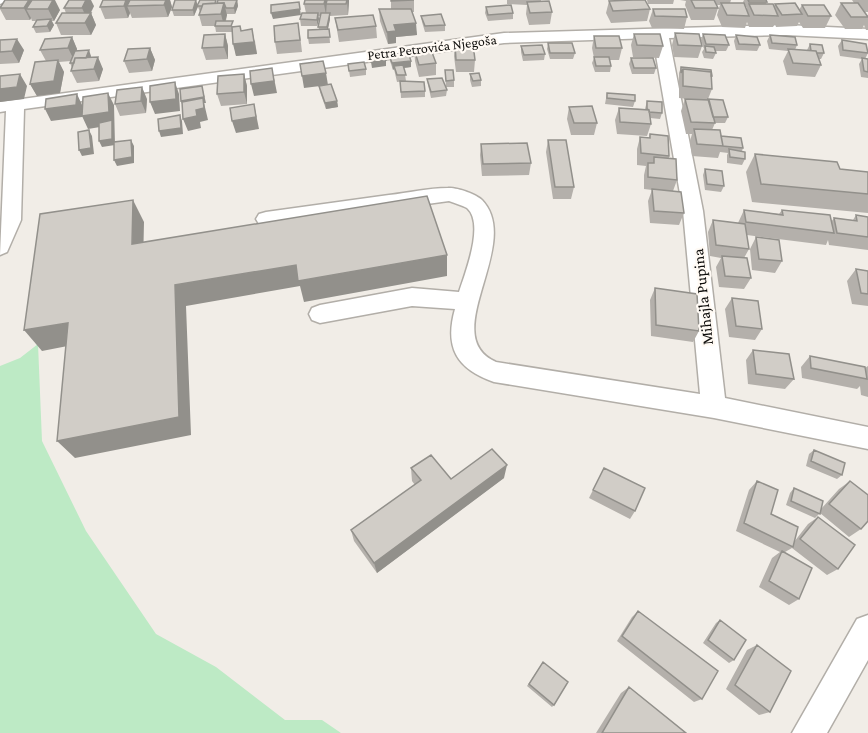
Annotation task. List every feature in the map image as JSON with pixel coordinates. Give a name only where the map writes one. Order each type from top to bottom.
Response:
[{"type":"street","name":"Petra Petrovića Njegoša","points":[[7,107],[453,43],[567,35],[660,32],[786,30],[868,34]]},
{"type":"street","name":"Mihajla Pupina","points":[[660,32],[693,211],[714,407]]},
{"type":"street","points":[[0,247],[10,220],[7,107]]},
{"type":"street","points":[[266,219],[450,194],[465,196],[479,206],[486,228],[462,327],[463,345],[471,360],[494,372],[714,407],[868,438]]},
{"type":"street","points":[[320,314],[412,297],[468,301]]},
{"type":"street","points":[[809,733],[868,630]]},
{"type":"green space","points":[[38,344],[42,441],[86,531],[156,634],[216,667],[285,720],[322,720],[341,733],[0,733],[0,366],[20,358]]},
{"type":"building","points":[[5,0],[29,0],[24,8],[0,8]]},
{"type":"building","points":[[32,0],[53,0],[48,9],[26,9]]},
{"type":"building","points":[[69,0],[86,0],[82,8],[64,8]]},
{"type":"building","points":[[103,0],[126,0],[124,6],[100,7]]},
{"type":"building","points":[[130,0],[166,0],[164,5],[127,6]]},
{"type":"building","points":[[175,0],[196,0],[193,10],[172,10]]},
{"type":"building","points":[[200,0],[216,0],[215,3],[197,6]]},
{"type":"building","points":[[218,0],[237,0],[234,8],[226,8],[224,3],[217,3]]},
{"type":"building","points":[[305,0],[325,0],[324,4],[304,4]]},
{"type":"building","points":[[327,0],[347,0],[346,4],[326,4]]},
{"type":"building","points":[[645,0],[650,9],[613,11],[609,1]]},
{"type":"building","points":[[691,0],[714,0],[718,8],[695,8]]},
{"type":"building","points":[[748,0],[766,0],[767,2],[749,2]]},
{"type":"building","points":[[549,1],[552,12],[530,13],[527,2]]},
{"type":"building","points":[[299,2],[300,9],[271,13],[271,5]]},
{"type":"building","points":[[224,3],[221,14],[199,15],[203,4]]},
{"type":"building","points":[[721,3],[744,3],[749,16],[727,15]]},
{"type":"building","points":[[795,3],[802,14],[782,15],[775,4]]},
{"type":"building","points":[[841,3],[858,3],[868,17],[851,17]]},
{"type":"building","points":[[749,4],[773,4],[778,16],[754,15]]},
{"type":"building","points":[[511,5],[513,13],[488,15],[486,7]]},
{"type":"building","points":[[802,5],[824,5],[831,16],[808,16]]},
{"type":"building","points":[[379,9],[411,9],[416,23],[394,25],[396,31],[387,32]]},
{"type":"building","points":[[653,9],[685,9],[687,17],[655,16]]},
{"type":"building","points":[[62,13],[91,13],[85,23],[56,23]]},
{"type":"building","points":[[302,13],[318,13],[317,20],[300,19]]},
{"type":"building","points":[[321,13],[330,13],[327,27],[318,27]]},
{"type":"building","points":[[441,14],[445,25],[425,26],[421,16]]},
{"type":"building","points":[[373,15],[376,26],[338,30],[335,18]]},
{"type":"building","points":[[51,19],[47,26],[33,27],[37,20]]},
{"type":"building","points":[[216,21],[233,21],[231,26],[215,26]]},
{"type":"building","points":[[298,23],[300,40],[275,42],[274,26]]},
{"type":"building","points":[[240,26],[241,31],[252,29],[254,42],[233,44],[232,27]]},
{"type":"building","points":[[329,29],[330,37],[308,38],[308,30]]},
{"type":"building","points":[[675,33],[699,34],[702,46],[678,45]]},
{"type":"building","points":[[225,34],[224,47],[202,48],[204,35]]},
{"type":"building","points":[[634,34],[660,34],[663,46],[637,45]]},
{"type":"building","points":[[703,34],[725,35],[729,45],[706,44]]},
{"type":"building","points":[[736,35],[757,37],[760,45],[739,44]]},
{"type":"building","points":[[770,35],[795,37],[797,45],[772,43]]},
{"type":"building","points":[[594,36],[619,36],[622,48],[596,48]]},
{"type":"building","points":[[72,37],[68,48],[40,50],[45,39]]},
{"type":"building","points":[[17,39],[12,51],[0,52],[0,40]]},
{"type":"building","points":[[842,40],[866,44],[868,53],[843,50]]},
{"type":"building","points":[[548,43],[572,43],[575,53],[550,53]]},
{"type":"building","points":[[455,44],[473,44],[475,60],[456,60]]},
{"type":"building","points":[[810,44],[822,45],[824,53],[811,51]]},
{"type":"building","points":[[542,45],[545,54],[524,55],[521,46]]},
{"type":"building","points":[[705,46],[714,47],[716,53],[706,52]]},
{"type":"building","points":[[430,47],[436,63],[419,65],[414,49]]},
{"type":"building","points":[[150,48],[147,59],[124,61],[128,49]]},
{"type":"building","points":[[788,49],[816,51],[821,65],[793,63]]},
{"type":"building","points":[[89,50],[86,58],[75,58],[74,63],[70,63],[75,51]]},
{"type":"building","points":[[408,52],[411,61],[392,63],[389,55]]},
{"type":"building","points":[[384,53],[386,60],[371,62],[369,55]]},
{"type":"building","points":[[98,57],[94,69],[71,71],[75,58]]},
{"type":"building","points":[[594,57],[609,57],[611,66],[596,66]]},
{"type":"building","points":[[631,58],[653,58],[656,68],[634,68]]},
{"type":"building","points":[[862,58],[868,59],[868,72],[864,71]]},
{"type":"building","points":[[58,60],[54,81],[30,84],[35,62]]},
{"type":"building","points":[[323,61],[326,73],[302,76],[300,64]]},
{"type":"building","points":[[364,62],[366,69],[349,71],[348,64]]},
{"type":"building","points":[[403,65],[406,75],[397,75],[394,66]]},
{"type":"building","points":[[681,67],[711,70],[712,76],[711,72],[683,69],[681,73]]},
{"type":"building","points":[[272,68],[274,81],[251,84],[250,71]]},
{"type":"building","points":[[683,69],[711,72],[712,89],[683,86]]},
{"type":"building","points":[[445,70],[453,70],[454,80],[446,81]]},
{"type":"building","points":[[479,73],[481,80],[473,81],[470,74]]},
{"type":"building","points":[[20,74],[17,87],[0,89],[0,76]]},
{"type":"building","points":[[244,74],[244,92],[217,94],[218,76]]},
{"type":"building","points":[[442,78],[447,90],[431,92],[427,79]]},
{"type":"building","points":[[400,81],[424,82],[425,91],[401,92]]},
{"type":"building","points":[[175,82],[176,99],[150,102],[150,86]]},
{"type":"building","points":[[331,84],[337,101],[325,103],[319,86]]},
{"type":"building","points":[[202,86],[204,97],[181,101],[180,89]]},
{"type":"building","points":[[142,87],[141,101],[115,104],[117,90]]},
{"type":"building","points":[[108,93],[109,112],[82,116],[83,97]]},
{"type":"building","points":[[607,93],[635,95],[635,101],[607,98]]},
{"type":"building","points":[[77,94],[76,105],[45,109],[46,99]]},
{"type":"building","points":[[203,98],[204,108],[196,110],[197,116],[183,119],[182,102]]},
{"type":"building","points":[[685,99],[709,100],[715,123],[691,122]]},
{"type":"building","points":[[708,99],[723,100],[728,117],[713,117]]},
{"type":"building","points":[[647,101],[662,102],[662,113],[649,112]]},
{"type":"building","points":[[254,104],[256,117],[232,121],[230,108]]},
{"type":"building","points":[[592,106],[597,123],[574,123],[569,107]]},
{"type":"building","points":[[619,108],[649,110],[651,124],[620,122]]},
{"type":"building","points":[[180,115],[181,128],[159,131],[158,119]]},
{"type":"building","points":[[112,120],[112,139],[99,141],[99,123]]},
{"type":"building","points":[[694,129],[720,130],[723,146],[697,144]]},
{"type":"building","points":[[89,130],[91,148],[79,150],[78,132]]},
{"type":"building","points":[[650,134],[668,136],[669,156],[641,153],[640,137],[650,138]]},
{"type":"building","points":[[721,136],[741,138],[743,148],[722,146]]},
{"type":"building","points":[[131,140],[132,157],[114,160],[114,142]]},
{"type":"building","points":[[548,140],[566,140],[574,187],[555,187]]},
{"type":"building","points":[[527,143],[531,163],[483,164],[481,144]]},
{"type":"building","points":[[729,149],[745,152],[745,159],[730,157]]},
{"type":"building","points":[[755,154],[837,162],[840,169],[868,172],[868,194],[761,184]]},
{"type":"building","points":[[654,157],[676,159],[677,180],[648,177],[648,163],[654,163]]},
{"type":"building","points":[[705,169],[722,171],[724,186],[707,184]]},
{"type":"building","points":[[652,189],[681,192],[684,213],[654,211]]},
{"type":"building","points":[[427,196],[447,255],[298,281],[296,265],[175,285],[179,417],[57,441],[68,323],[24,330],[40,214],[133,200],[132,244]]},
{"type":"building","points":[[744,210],[783,215],[782,210],[830,215],[834,233],[746,222]]},
{"type":"building","points":[[856,215],[868,217],[868,237],[837,233],[834,218],[857,221]]},
{"type":"building","points":[[713,220],[745,224],[749,249],[716,245]]},
{"type":"building","points":[[756,237],[779,240],[782,261],[759,259]]},
{"type":"building","points":[[722,256],[747,258],[751,278],[725,276]]},
{"type":"building","points":[[856,269],[868,271],[868,294],[861,293]]},
{"type":"building","points":[[655,288],[697,294],[699,331],[656,325]]},
{"type":"building","points":[[732,298],[758,301],[762,329],[736,326]]},
{"type":"building","points":[[753,350],[789,354],[794,379],[756,374]]},
{"type":"building","points":[[810,356],[865,367],[867,379],[811,368]]},
{"type":"building","points":[[492,449],[507,465],[374,563],[351,530],[421,480],[411,468],[431,455],[451,479]]},
{"type":"building","points":[[814,450],[845,463],[842,475],[811,461]]},
{"type":"building","points":[[604,468],[645,488],[635,511],[593,490]]},
{"type":"building","points":[[757,481],[778,490],[771,514],[798,527],[793,547],[744,523]]},
{"type":"building","points":[[850,481],[868,495],[868,521],[861,529],[829,504]]},
{"type":"building","points":[[794,488],[823,501],[820,514],[791,501]]},
{"type":"building","points":[[818,517],[855,545],[838,569],[800,539]]},
{"type":"building","points":[[782,551],[812,568],[799,599],[769,581]]},
{"type":"building","points":[[638,611],[718,671],[702,699],[622,636]]},
{"type":"building","points":[[720,620],[746,640],[734,660],[708,640]]},
{"type":"building","points":[[757,645],[791,671],[770,712],[735,685]]},
{"type":"building","points":[[543,662],[568,682],[554,705],[529,684]]},
{"type":"building","points":[[629,687],[686,733],[602,733]]}]
